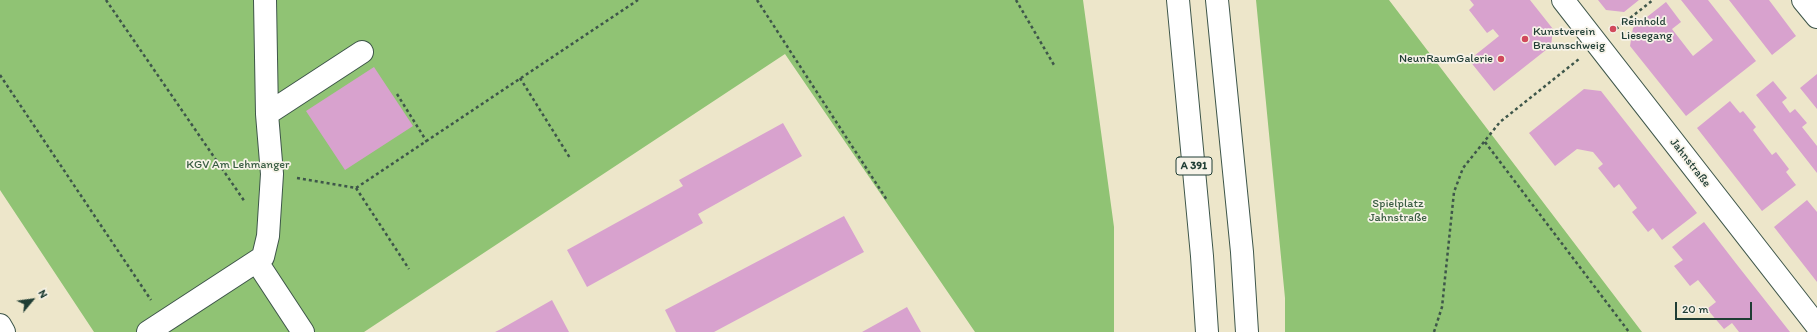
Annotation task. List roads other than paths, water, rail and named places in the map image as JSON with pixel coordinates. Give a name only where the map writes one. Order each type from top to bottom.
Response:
[{"type":"main road","points":[[157,327],[263,257],[268,236],[272,174],[268,114],[265,0]]},
{"type":"main road","name":"A 391","points":[[1178,0],[1207,332]]},
{"type":"main road","points":[[1217,0],[1242,252],[1247,332]]},
{"type":"main road","name":"Jahnstraße","points":[[1563,0],[1817,326]]},
{"type":"main road","points":[[1803,0],[1817,18]]},
{"type":"main road","points":[[268,114],[362,52]]},
{"type":"main road","points":[[257,262],[303,332]]},
{"type":"main road","points":[[0,325],[4,332]]},
{"type":"place","name":"Reinhold Liesegang","points":[[1613,29]]},
{"type":"place","name":"Kunstverein Braunschweig","points":[[1525,39]]},
{"type":"place","name":"NeunRaumGalerie","points":[[1501,59]]},
{"type":"park label","name":"KGV Am Lehmanger","points":[[238,165]]},
{"type":"park label","name":"Spielplatz Jahnstraße","points":[[1398,211]]}]
